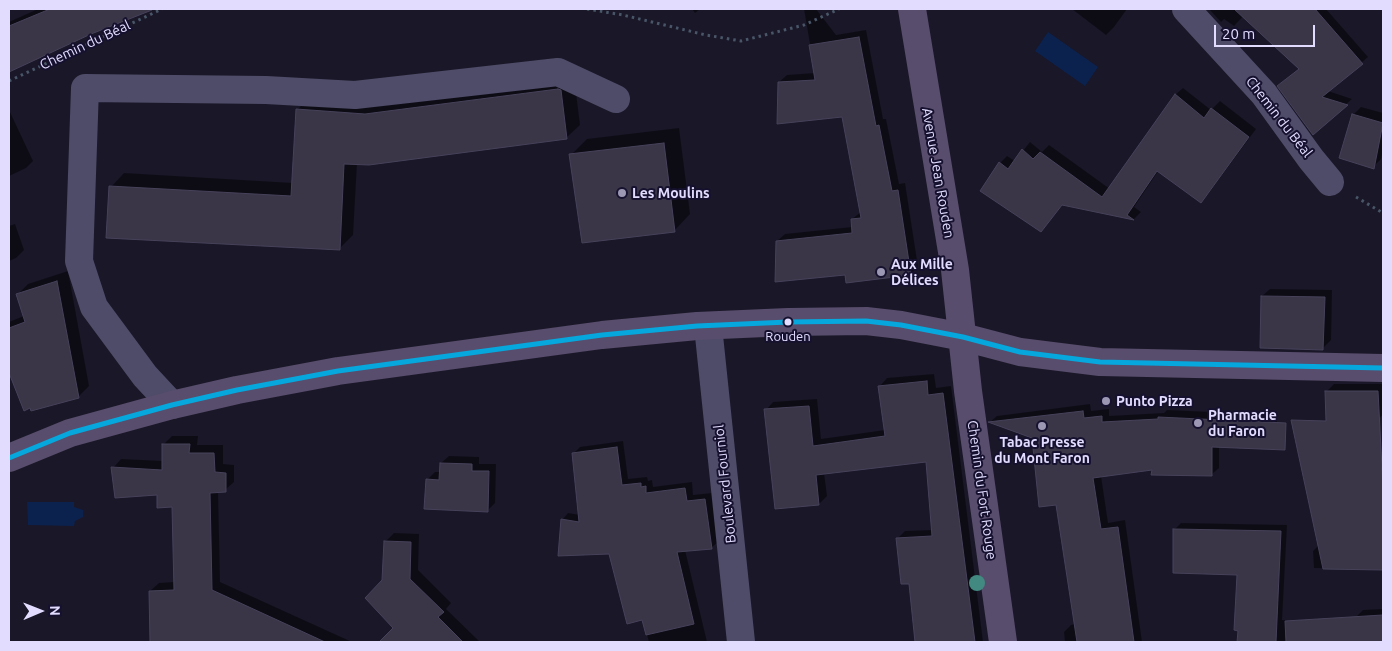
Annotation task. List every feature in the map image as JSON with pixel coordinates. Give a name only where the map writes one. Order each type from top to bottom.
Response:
[{"type":"main road","name":"Avenue Jean Rouden","points":[[912,9],[955,270],[963,337]]},
{"type":"main road","points":[[9,458],[70,433],[172,405],[236,390],[338,371],[602,335],[708,326],[866,321],[902,325],[963,337],[1020,352],[1100,362],[1383,368]]},
{"type":"main road","name":"Chemin du Fort Rouge","points":[[963,337],[968,391],[1002,642]]},
{"type":"street","name":"Chemin du Béal","points":[[1186,9],[1264,94],[1311,160],[1330,182]]},
{"type":"street","points":[[172,405],[145,376],[94,307],[79,261],[85,88],[266,90],[355,95],[558,72],[616,99]]},
{"type":"street","name":"Boulevard Fourniol","points":[[708,326],[741,642]]},
{"type":"path","name":"Chemin du Béal","points":[[9,81],[162,9]]},
{"type":"path","points":[[587,9],[624,15],[706,35],[741,41],[804,25],[839,9]]},
{"type":"water","points":[[1048,32],[1098,67],[1085,86],[1035,51]]},
{"type":"water","points":[[27,502],[74,502],[74,507],[83,510],[83,517],[75,521],[74,526],[28,525]]},
{"type":"building","points":[[50,9],[152,10],[91,34],[9,72],[9,26]]},
{"type":"building","points":[[1234,9],[1315,9],[1363,64],[1322,97],[1348,105],[1313,135],[1277,86],[1299,69]]},
{"type":"building","points":[[859,37],[876,126],[879,125],[892,191],[898,190],[911,275],[846,283],[845,275],[775,282],[776,241],[852,233],[851,219],[861,218],[842,117],[777,124],[778,82],[815,80],[809,45]]},
{"type":"building","points":[[561,90],[567,139],[369,165],[344,164],[340,250],[106,238],[109,186],[291,196],[296,109],[365,114]]},
{"type":"building","points":[[1175,94],[1204,118],[1211,108],[1249,137],[1201,203],[1157,171],[1127,215],[1134,220],[1062,205],[1041,232],[980,191],[999,162],[1008,169],[1022,149],[1033,159],[1040,152],[1102,197]]},
{"type":"building","points":[[1352,114],[1383,123],[1374,169],[1339,158]]},
{"type":"building","name":"Les Moulins","points":[[664,143],[675,232],[582,243],[569,154]]},
{"type":"building","points":[[57,281],[79,398],[31,411],[30,408],[24,411],[9,373],[9,328],[25,322],[16,294]]},
{"type":"building","points":[[1261,296],[1325,297],[1323,350],[1260,348]]},
{"type":"building","points":[[927,381],[928,395],[943,393],[975,642],[915,642],[909,584],[901,584],[896,538],[932,536],[926,462],[816,475],[819,505],[775,509],[764,409],[809,406],[813,446],[885,436],[878,386]]},
{"type":"building","points":[[1325,391],[1378,391],[1383,488],[1383,570],[1323,569],[1291,420],[1326,421]]},
{"type":"building","points":[[1083,411],[1084,418],[1102,416],[1102,422],[1158,419],[1158,417],[1286,423],[1285,450],[1212,447],[1212,476],[1151,475],[1152,470],[1093,478],[1101,529],[1118,527],[1134,642],[1077,642],[1056,505],[1039,507],[1032,438],[988,422]]},
{"type":"building","points":[[162,444],[190,444],[189,453],[214,453],[215,472],[226,473],[226,492],[210,493],[212,590],[325,642],[150,642],[149,591],[174,590],[172,507],[157,508],[157,495],[115,498],[111,467],[162,470]]},
{"type":"building","points":[[617,447],[622,485],[641,483],[641,487],[646,486],[646,493],[685,488],[687,501],[705,499],[712,549],[677,552],[694,624],[646,635],[642,620],[627,624],[609,554],[558,556],[561,519],[579,522],[572,453]]},
{"type":"building","points":[[440,463],[472,464],[472,471],[489,471],[488,512],[424,509],[426,479],[439,480]]},
{"type":"building","points":[[1173,529],[1281,531],[1276,642],[1237,642],[1238,631],[1234,630],[1237,575],[1173,573]]},
{"type":"building","points":[[384,541],[411,542],[410,579],[444,612],[438,617],[463,642],[379,642],[393,628],[365,598],[382,580]]},
{"type":"building","points":[[1383,615],[1383,642],[1286,642],[1285,621]]},
{"type":"transit line","points":[[9,458],[70,433],[172,405],[237,390],[338,371],[602,335],[697,326],[866,321],[901,325],[963,337],[1020,352],[1100,362],[1383,368]]},
{"type":"place","name":"Les Moulins","points":[[622,193]]},
{"type":"place","name":"Aux Mille Délices","points":[[881,272]]},
{"type":"place","name":"Rouden","points":[[788,322]]},
{"type":"place","name":"Punto Pizza","points":[[1106,401]]},
{"type":"place","name":"Pharmacie du Faron","points":[[1198,423]]},
{"type":"place","name":"Tabac Presse du Mont Faron","points":[[1042,426]]}]
